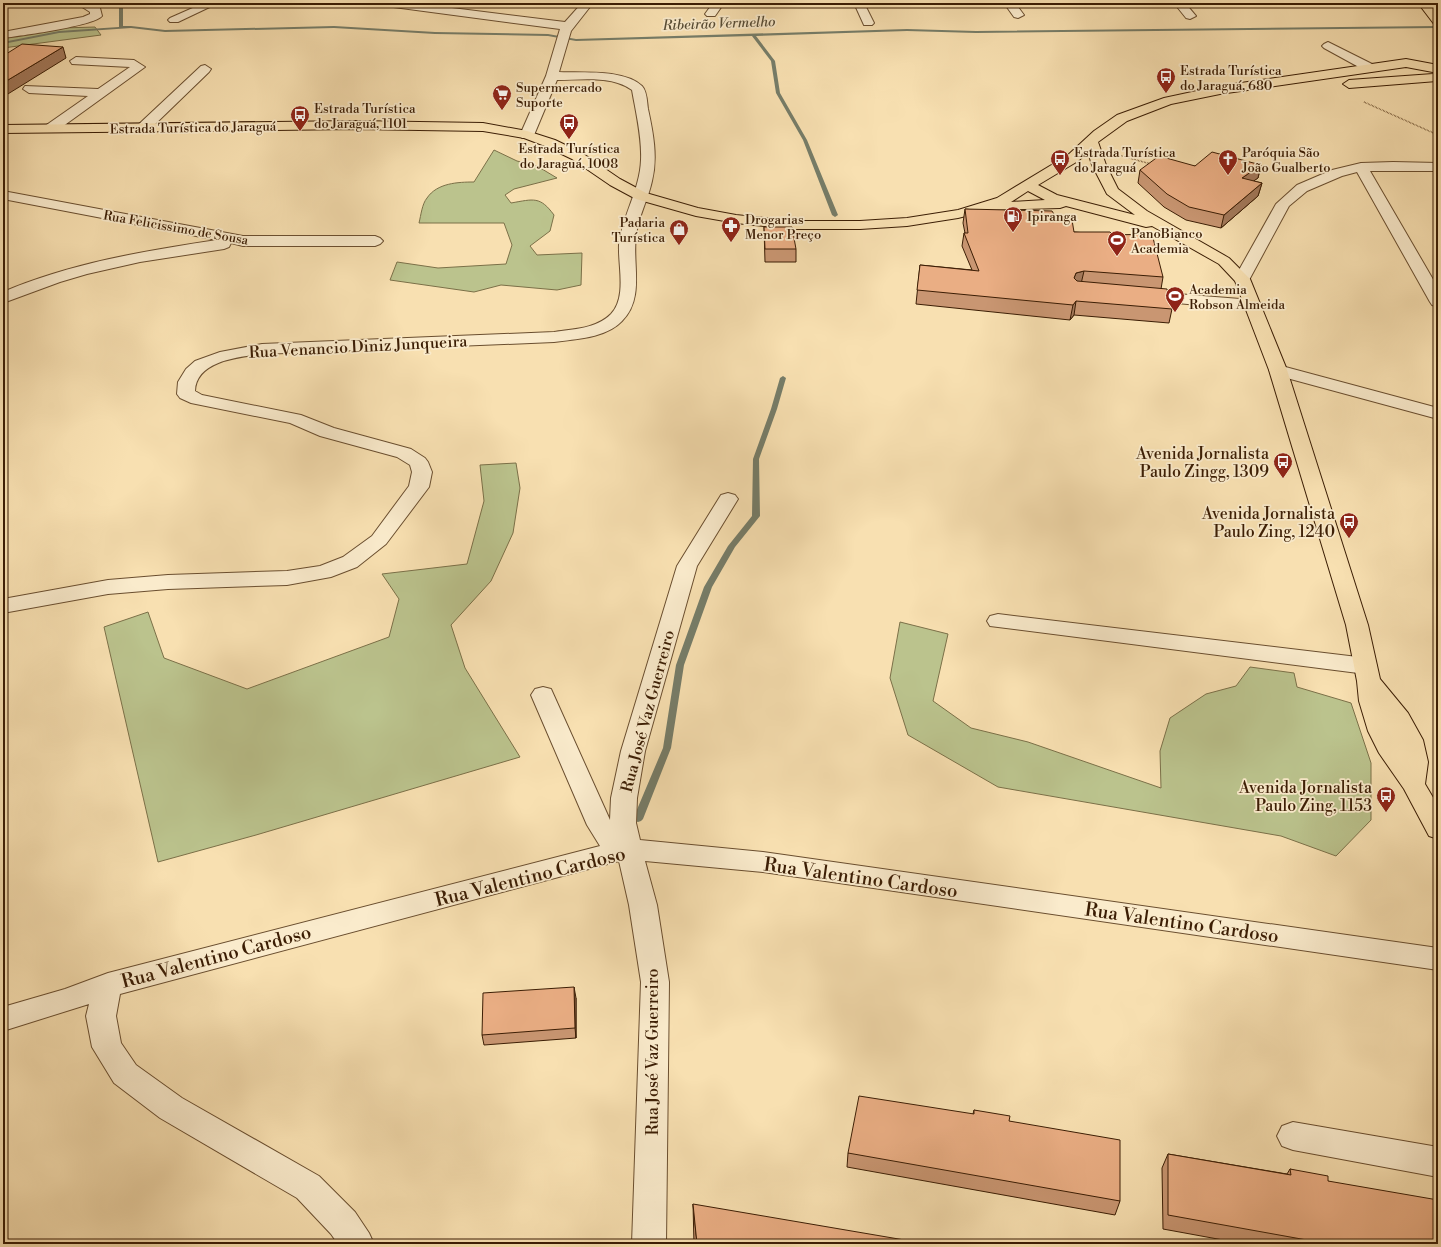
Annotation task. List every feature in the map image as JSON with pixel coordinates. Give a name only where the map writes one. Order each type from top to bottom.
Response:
[{"type":"main road","points":[[1423,3],[1435,19]]},
{"type":"main road","points":[[1402,67],[1435,69]]},
{"type":"main road","name":"Estrada Turística do Jaraguá","points":[[1195,95],[1349,84],[1402,67]]},
{"type":"main road","name":"Estrada Turística do Jaraguá","points":[[3,129],[427,126],[483,127],[527,134],[577,156],[615,182],[641,196],[696,212],[736,219],[798,225],[860,225],[908,222],[985,207],[1028,186],[1073,158],[1122,118],[1145,108],[1195,95],[1370,68],[1402,67],[1435,69]]},
{"type":"main road","points":[[1349,84],[1435,69]]},
{"type":"main road","points":[[1091,142],[1099,165],[1112,191],[1132,207],[1166,228],[1200,245],[1224,261],[1242,279],[1254,305],[1278,370],[1357,625],[1368,673],[1371,701],[1380,731],[1391,753],[1413,784],[1438,829]]},
{"type":"main road","points":[[1073,158],[1088,159],[1099,165]]},
{"type":"main road","points":[[1028,186],[1052,198],[1166,228]]},
{"type":"main road","points":[[985,207],[1072,204],[1112,191]]},
{"type":"street","points":[[3,35],[94,18],[98,13],[96,10],[81,3]]},
{"type":"street","points":[[174,20],[213,3]]},
{"type":"street","points":[[386,3],[564,33]]},
{"type":"street","points":[[527,134],[552,76],[564,33],[588,3]]},
{"type":"street","points":[[711,14],[719,3]]},
{"type":"street","points":[[859,3],[868,23]]},
{"type":"street","points":[[1009,3],[1018,15]]},
{"type":"street","points":[[1179,3],[1190,16]]},
{"type":"street","points":[[1328,46],[1370,68]]},
{"type":"street","points":[[50,129],[138,69],[138,65],[76,61]]},
{"type":"street","points":[[143,128],[205,69]]},
{"type":"street","points":[[552,76],[611,79],[633,84],[638,89],[646,132],[648,159],[646,183],[641,196]]},
{"type":"street","points":[[28,89],[101,94]]},
{"type":"street","points":[[1242,279],[1283,204],[1302,188],[1337,174],[1361,167],[1438,167]]},
{"type":"street","points":[[1361,167],[1438,302]]},
{"type":"street","name":"Rua Felicissimo de Sousa","points":[[3,195],[243,241],[375,242]]},
{"type":"street","name":"Rua Venancio Diniz Junqueira","points":[[3,606],[108,587],[168,582],[287,578],[324,572],[350,562],[379,540],[419,487],[422,472],[418,462],[404,453],[327,432],[296,419],[197,400],[186,394],[185,385],[193,370],[210,360],[236,353],[262,349],[554,337],[586,333],[604,326],[618,317],[624,303],[629,280],[627,246],[631,217],[641,196]]},
{"type":"street","points":[[3,298],[60,278],[111,264],[179,250],[243,241]]},
{"type":"street","points":[[1121,294],[1254,305]]},
{"type":"street","points":[[1278,370],[1438,414]]},
{"type":"street","name":"Rua José Vaz Guerreiro","points":[[649,1244],[655,982],[643,905],[623,851],[624,798],[633,751],[687,566],[728,499]]},
{"type":"street","points":[[998,621],[1325,662],[1368,673]]},
{"type":"street","points":[[543,695],[600,826],[623,851]]},
{"type":"street","name":"Rua Valentino Cardoso","points":[[357,1244],[343,1222],[308,1187],[171,1108],[124,1074],[107,1047],[101,1016],[108,984],[623,851],[763,862],[1438,959]]},
{"type":"street","points":[[3,1019],[60,1003],[108,984]]},
{"type":"street","points":[[1293,1136],[1438,1162]]},
{"type":"path","points":[[1329,86],[1438,135]]},
{"type":"path","points":[[1114,154],[1151,164]]},
{"type":"green space","points":[[95,27],[101,35],[3,48],[3,38],[62,28]]},
{"type":"green space","points":[[494,150],[517,161],[537,166],[557,178],[514,189],[505,195],[511,203],[536,200],[549,209],[554,215],[550,231],[530,246],[537,255],[582,253],[581,285],[557,290],[501,285],[474,292],[390,280],[397,262],[438,268],[506,264],[512,245],[504,223],[419,223],[424,203],[431,193],[448,184],[474,182]]},
{"type":"green space","points":[[516,463],[520,488],[513,533],[491,581],[451,625],[465,668],[520,757],[256,835],[158,862],[104,627],[148,612],[164,658],[247,689],[389,637],[399,599],[382,574],[467,564],[484,501],[480,465]]},
{"type":"green space","points":[[900,622],[948,634],[933,701],[971,728],[1028,742],[1161,788],[1160,751],[1170,718],[1206,694],[1236,686],[1250,667],[1294,673],[1297,687],[1351,703],[1371,763],[1371,820],[1336,856],[1281,836],[998,787],[908,735],[890,678]]},
{"type":"building","points":[[22,44],[63,47],[3,83],[3,56]]},
{"type":"building","points":[[1212,152],[1261,165],[1242,178],[1262,183],[1224,215],[1189,207],[1167,194],[1140,170],[1159,156],[1195,166]]},
{"type":"building","points":[[965,209],[1052,211],[1057,219],[1072,220],[1074,232],[1110,232],[1113,235],[1152,234],[1163,277],[1084,271],[1076,273],[1074,278],[1077,281],[1167,289],[1172,309],[1076,301],[1073,305],[917,290],[920,265],[979,271],[964,233],[968,233]]},
{"type":"building","points":[[764,227],[792,227],[796,249],[765,249]]},
{"type":"building","points":[[574,987],[575,1028],[482,1035],[483,993]]},
{"type":"building","points":[[859,1096],[974,1114],[974,1110],[1010,1116],[1009,1121],[1120,1140],[1120,1201],[848,1153]]},
{"type":"building","points":[[1168,1154],[1291,1175],[1290,1169],[1328,1176],[1328,1181],[1438,1200],[1438,1244],[1329,1244],[1168,1215]]},
{"type":"building","points":[[693,1204],[928,1244],[697,1244]]},
{"type":"waterway","points":[[117,3],[121,5],[121,27]]},
{"type":"waterway","name":"Ribeirão Vermelho","points":[[3,43],[59,32],[131,27],[165,31],[334,27],[435,33],[548,35],[576,40],[907,30],[976,32],[1438,27]]},
{"type":"waterway","points":[[754,36],[773,61],[778,93],[805,140],[835,215]]},
{"type":"waterway","points":[[638,819],[667,748],[680,665],[708,587],[732,546],[756,516],[756,459],[774,409],[783,378]]},
{"type":"place","name":"Estrada Turística do Jaraguá, 680","points":[[1166,94]]},
{"type":"place","name":"Supermercado Suporte","points":[[502,111]]},
{"type":"place","name":"Estrada Turística do Jaraguá, 1101","points":[[300,132]]},
{"type":"place","name":"Estrada Turística do Jaraguá, 1008","points":[[569,140]]},
{"type":"place","name":"Estrada Turística do Jaraguá","points":[[1060,176]]},
{"type":"place","name":"Paróquia São João Gualberto","points":[[1228,176]]},
{"type":"place","name":"Ipiranga","points":[[1013,233]]},
{"type":"place","name":"Drogarias Menor Preço","points":[[731,243]]},
{"type":"place","name":"Padaria Turística","points":[[679,246]]},
{"type":"place","name":"PanoBianco Academia","points":[[1117,257]]},
{"type":"place","name":"Academia Robson Almeida","points":[[1175,313]]},
{"type":"place","name":"Avenida Jornalista Paulo Zingg, 1309","points":[[1283,479]]},
{"type":"place","name":"Avenida Jornalista Paulo Zing, 1240","points":[[1349,539]]},
{"type":"place","name":"Avenida Jornalista Paulo Zing, 1153","points":[[1386,813]]}]
